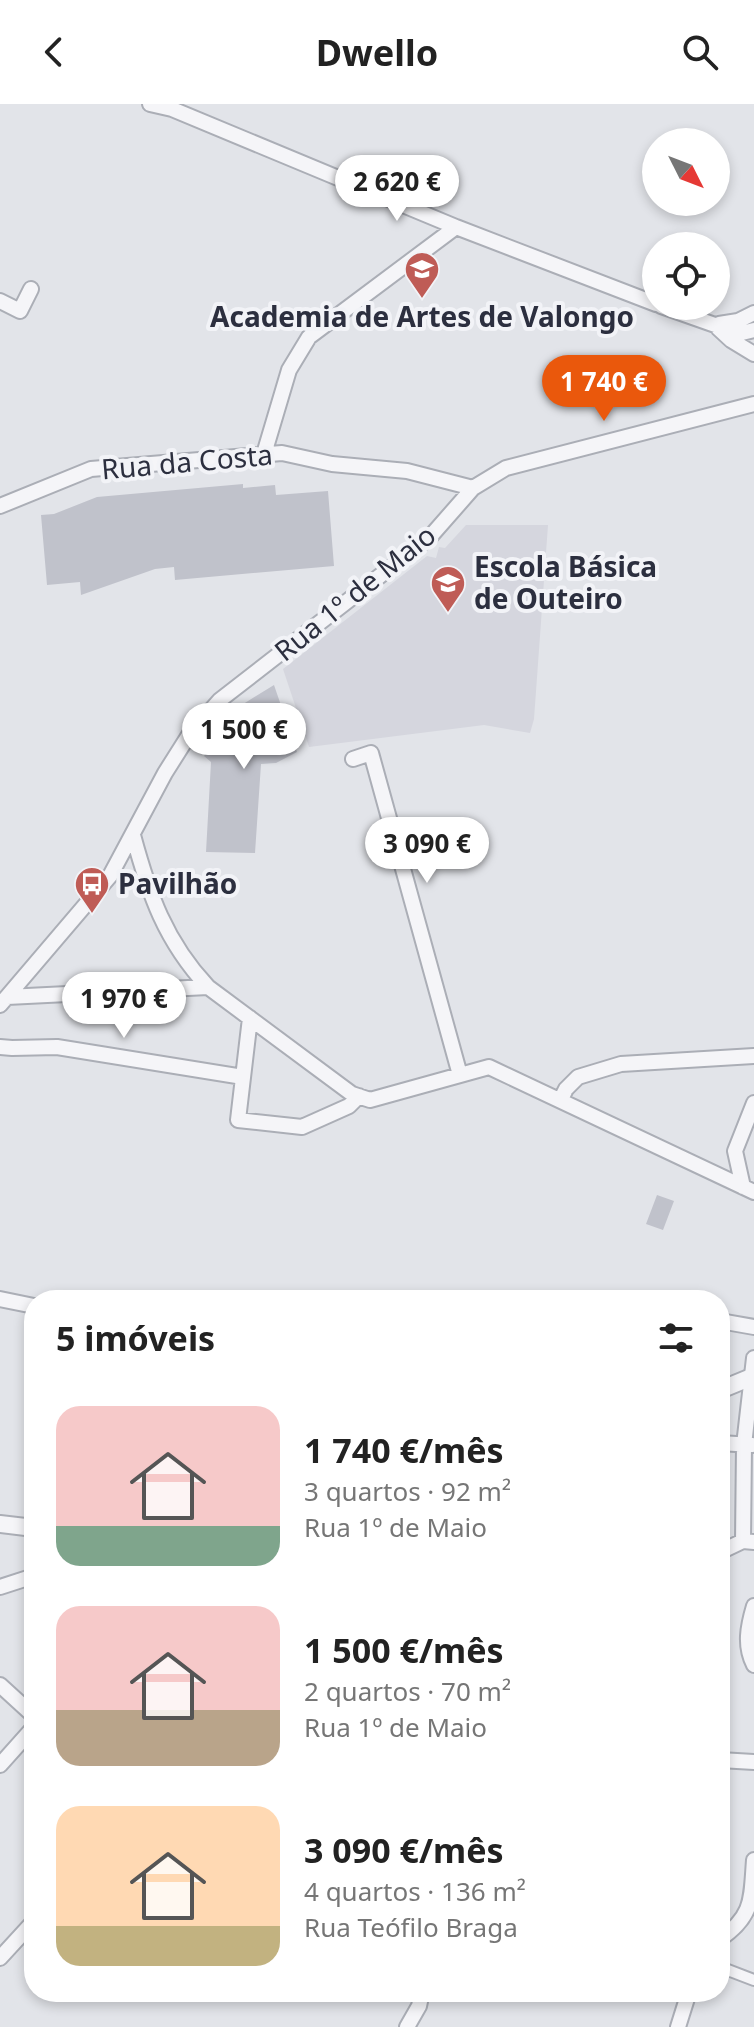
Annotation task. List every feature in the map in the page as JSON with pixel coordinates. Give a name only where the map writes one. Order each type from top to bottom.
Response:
[{"type":"street","points":[[150,104],[172,109],[456,227],[642,299]]},
{"type":"street","points":[[264,454],[289,370],[309,337],[456,227]]},
{"type":"street","points":[[0,301],[20,311],[31,289]]},
{"type":"street","points":[[715,324],[738,321],[754,313]]},
{"type":"street","points":[[703,320],[742,333],[754,330]]},
{"type":"street","points":[[715,324],[731,340],[754,354]]},
{"type":"street","name":"Rua 1º de Maio","points":[[3,1001],[110,876],[165,773],[189,735],[220,700],[430,537],[473,488],[506,468],[754,404]]},
{"type":"street","name":"Rua da Costa","points":[[0,506],[91,469],[282,453],[332,464],[407,471],[473,488]]},
{"type":"street","points":[[353,759],[371,753],[460,1075]]},
{"type":"street","points":[[133,835],[146,882],[170,937],[191,969],[208,987],[352,1094],[370,1100],[489,1067],[748,1189]]},
{"type":"street","points":[[3,1001],[208,987]]},
{"type":"street","points":[[250,1018],[238,1120],[302,1127],[349,1106],[359,1096]]},
{"type":"street","points":[[0,1047],[57,1047],[243,1077]]},
{"type":"street","points":[[561,1099],[578,1077],[621,1064],[754,1056]]},
{"type":"street","points":[[748,1189],[735,1151],[754,1103]]},
{"type":"street","points":[[0,1299],[24,1304]]},
{"type":"street","points":[[730,1323],[754,1327]]},
{"type":"street","points":[[730,1549],[749,1542],[748,1425],[754,1358]]},
{"type":"street","points":[[730,1386],[753,1376]]},
{"type":"street","points":[[0,1524],[24,1527]]},
{"type":"street","points":[[0,1587],[24,1579]]},
{"type":"street","points":[[754,1606],[747,1628],[749,1656],[754,1665]]},
{"type":"street","points":[[0,1685],[24,1707]]},
{"type":"street","points":[[0,1765],[24,1738]]},
{"type":"street","points":[[730,1761],[754,1762]]},
{"type":"street","points":[[730,1932],[750,1912],[754,1860]]},
{"type":"street","points":[[0,1958],[24,1932]]},
{"type":"street","points":[[730,1971],[754,1980]]},
{"type":"street","points":[[407,2027],[420,2002]]},
{"type":"street","points":[[678,2027],[686,2002]]},
{"type":"shaded area","name":"Escola Básica de Outeiro","points":[[466,525],[548,525],[534,719],[530,733],[484,725],[309,747],[283,669],[427,556],[436,558],[439,547],[445,548]]},
{"type":"building","points":[[243,484],[243,488],[275,485],[276,495],[328,491],[334,566],[175,580],[174,567],[155,569],[81,595],[80,582],[47,585],[41,515],[54,514],[97,497]]},
{"type":"building","points":[[274,685],[297,752],[276,763],[261,764],[255,853],[206,852],[211,762],[204,756],[240,706]]},
{"type":"building","points":[[657,1195],[674,1201],[663,1230],[646,1224]]},
{"type":"place","name":"Academia de Artes de Valongo","points":[[422,300]]},
{"type":"place","name":"Escola Básica de Outeiro","points":[[448,614]]},
{"type":"place","name":"Pavilhão","points":[[92,915]]}]
